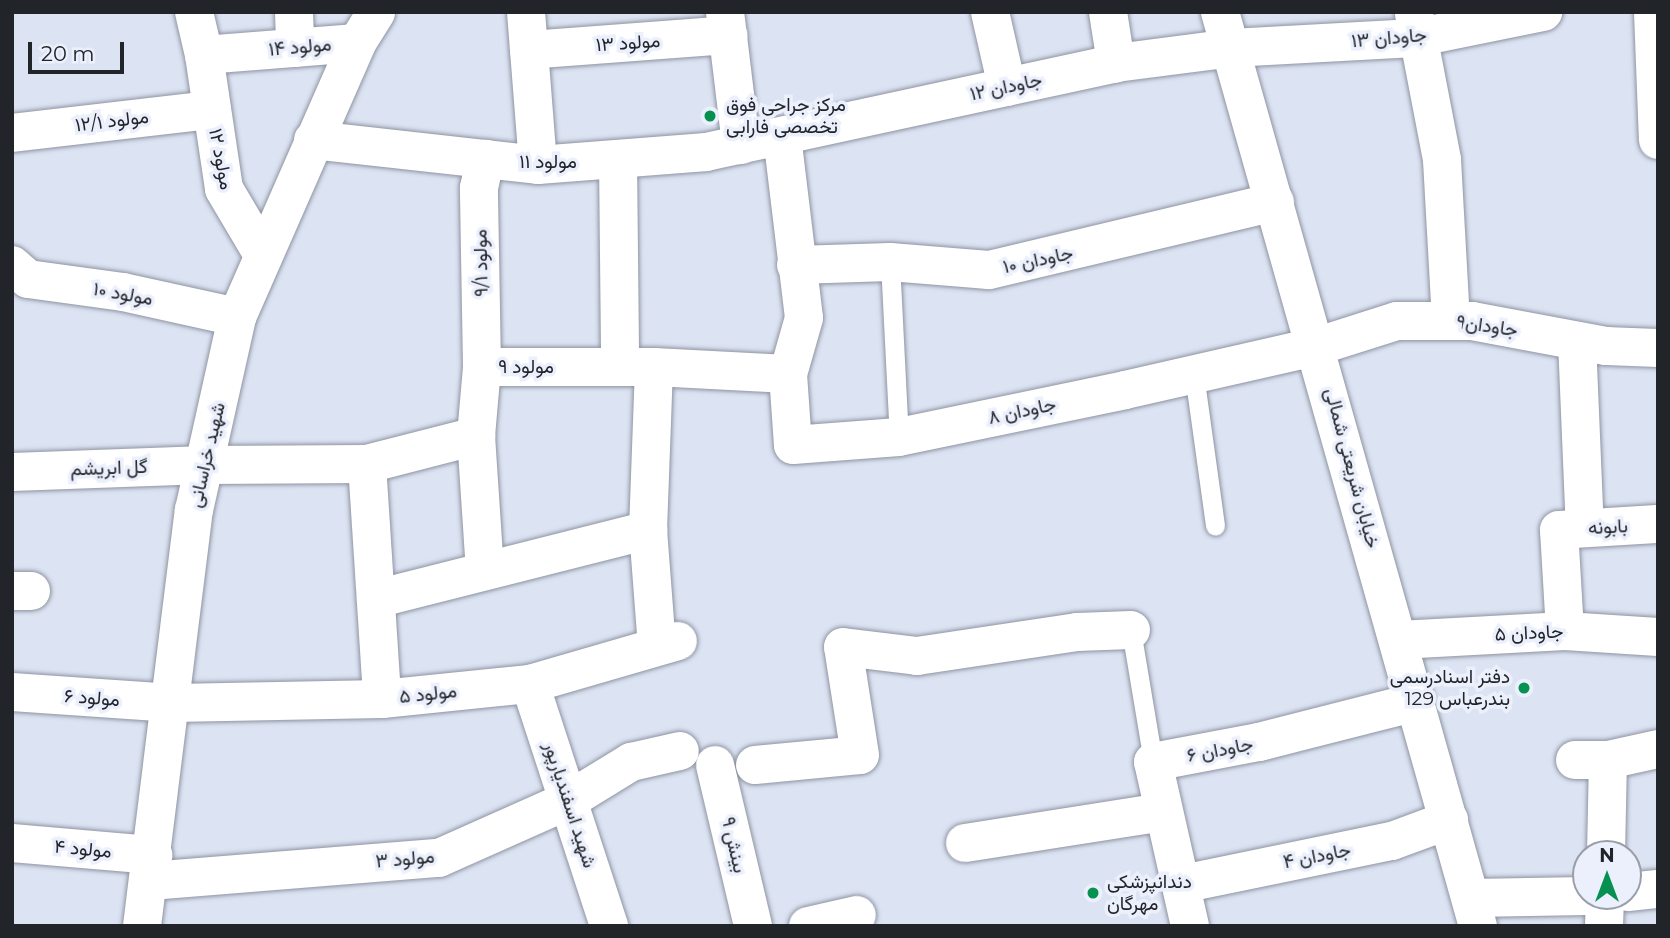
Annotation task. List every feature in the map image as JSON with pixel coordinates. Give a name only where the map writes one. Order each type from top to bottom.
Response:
[{"type":"street","points":[[194,12],[204,55]]},
{"type":"street","points":[[526,12],[537,165]]},
{"type":"street","points":[[990,12],[1007,87]]},
{"type":"street","points":[[1108,12],[1116,63]]},
{"type":"street","name":"خیابان شریعتی شمالی","points":[[1220,12],[1318,346],[1474,912]]},
{"type":"street","name":"جاودان ۱۳","points":[[1231,48],[1543,12]]},
{"type":"street","points":[[1653,12],[1658,140]]},
{"type":"street","points":[[726,24],[741,145]]},
{"type":"street","name":"مولود ۱۳","points":[[529,50],[726,24]]},
{"type":"street","points":[[1415,25],[1442,160],[1451,320]]},
{"type":"street","name":"مولود ۱۴","points":[[204,55],[294,30],[366,28]]},
{"type":"street","name":"شهید خراسانی","points":[[142,926],[173,703],[194,510],[237,317],[313,140],[366,28]]},
{"type":"street","name":"جاودان ۱۲","points":[[782,136],[1116,63],[1231,48]]},
{"type":"street","name":"مولود ۱۲","points":[[204,55],[224,189],[263,255]]},
{"type":"street","name":"مولود ۱۲/۱","points":[[12,133],[212,110]]},
{"type":"street","points":[[782,136],[804,318],[788,374]]},
{"type":"street","name":"مولود ۱۱","points":[[313,140],[537,165],[741,145],[782,136]]},
{"type":"street","name":"مولود ۹/۱","points":[[482,367],[479,188],[485,159]]},
{"type":"street","points":[[376,599],[648,530],[637,367],[618,159]]},
{"type":"street","name":"جاودان ۱۰","points":[[796,265],[890,262],[989,270],[1275,202]]},
{"type":"street","name":"مولود ۱۰","points":[[12,265],[28,279],[123,292],[237,317]]},
{"type":"street","name":"جاودان۹","points":[[1318,346],[1397,321],[1451,320],[1577,341],[1658,348]]},
{"type":"street","points":[[1565,631],[1572,529],[1577,341]]},
{"type":"street","name":"جاودان ۸","points":[[788,374],[793,445],[899,437],[1318,346]]},
{"type":"street","name":"مولود ۹","points":[[485,571],[476,436],[482,367],[637,367],[788,374]]},
{"type":"street","points":[[206,465],[367,464],[476,436]]},
{"type":"street","points":[[367,464],[382,699]]},
{"type":"street","name":"گل ابریشم","points":[[12,472],[206,465]]},
{"type":"street","name":"بابونه","points":[[1572,529],[1658,524]]},
{"type":"street","name":"مولود ۵","points":[[173,703],[382,699],[530,684],[667,644],[648,530]]},
{"type":"street","points":[[755,765],[860,755],[843,647],[917,656],[1077,632],[1131,630]]},
{"type":"street","name":"جاودان ۵","points":[[1399,640],[1565,631],[1658,636]]},
{"type":"street","name":"شهید اسفندیارپور","points":[[530,684],[609,926]]},
{"type":"street","name":"مولود ۶","points":[[12,692],[173,703]]},
{"type":"street","name":"جاودان ۶","points":[[1153,762],[1259,742],[1416,702]]},
{"type":"street","points":[[1604,840],[1591,760],[1658,749]]},
{"type":"street","name":"مولود ۳","points":[[151,868],[439,859],[569,800],[631,762],[680,751]]},
{"type":"street","points":[[1153,762],[1190,926]]},
{"type":"street","name":"بینش ۹","points":[[715,765],[753,926]]},
{"type":"street","points":[[965,843],[1163,812]]},
{"type":"street","name":"جاودان ۴","points":[[1182,884],[1392,841],[1449,820]]},
{"type":"street","name":"مولود ۴","points":[[12,843],[151,868]]},
{"type":"street","points":[[1474,912],[1572,897]]},
{"type":"street","points":[[808,926],[857,915]]},
{"type":"lane","points":[[890,262],[899,437]]},
{"type":"lane","points":[[1194,374],[1215,526]]},
{"type":"lane","points":[[1131,630],[1153,762]]},
{"type":"place","name":"مرکز جراحی فوق تخصصی فارابی","points":[[710,116]]},
{"type":"place","name":"دفتر اسنادرسمی 129 بندرعباس","points":[[1524,688]]},
{"type":"place","name":"دندانپزشکی مهرگان","points":[[1093,893]]}]
